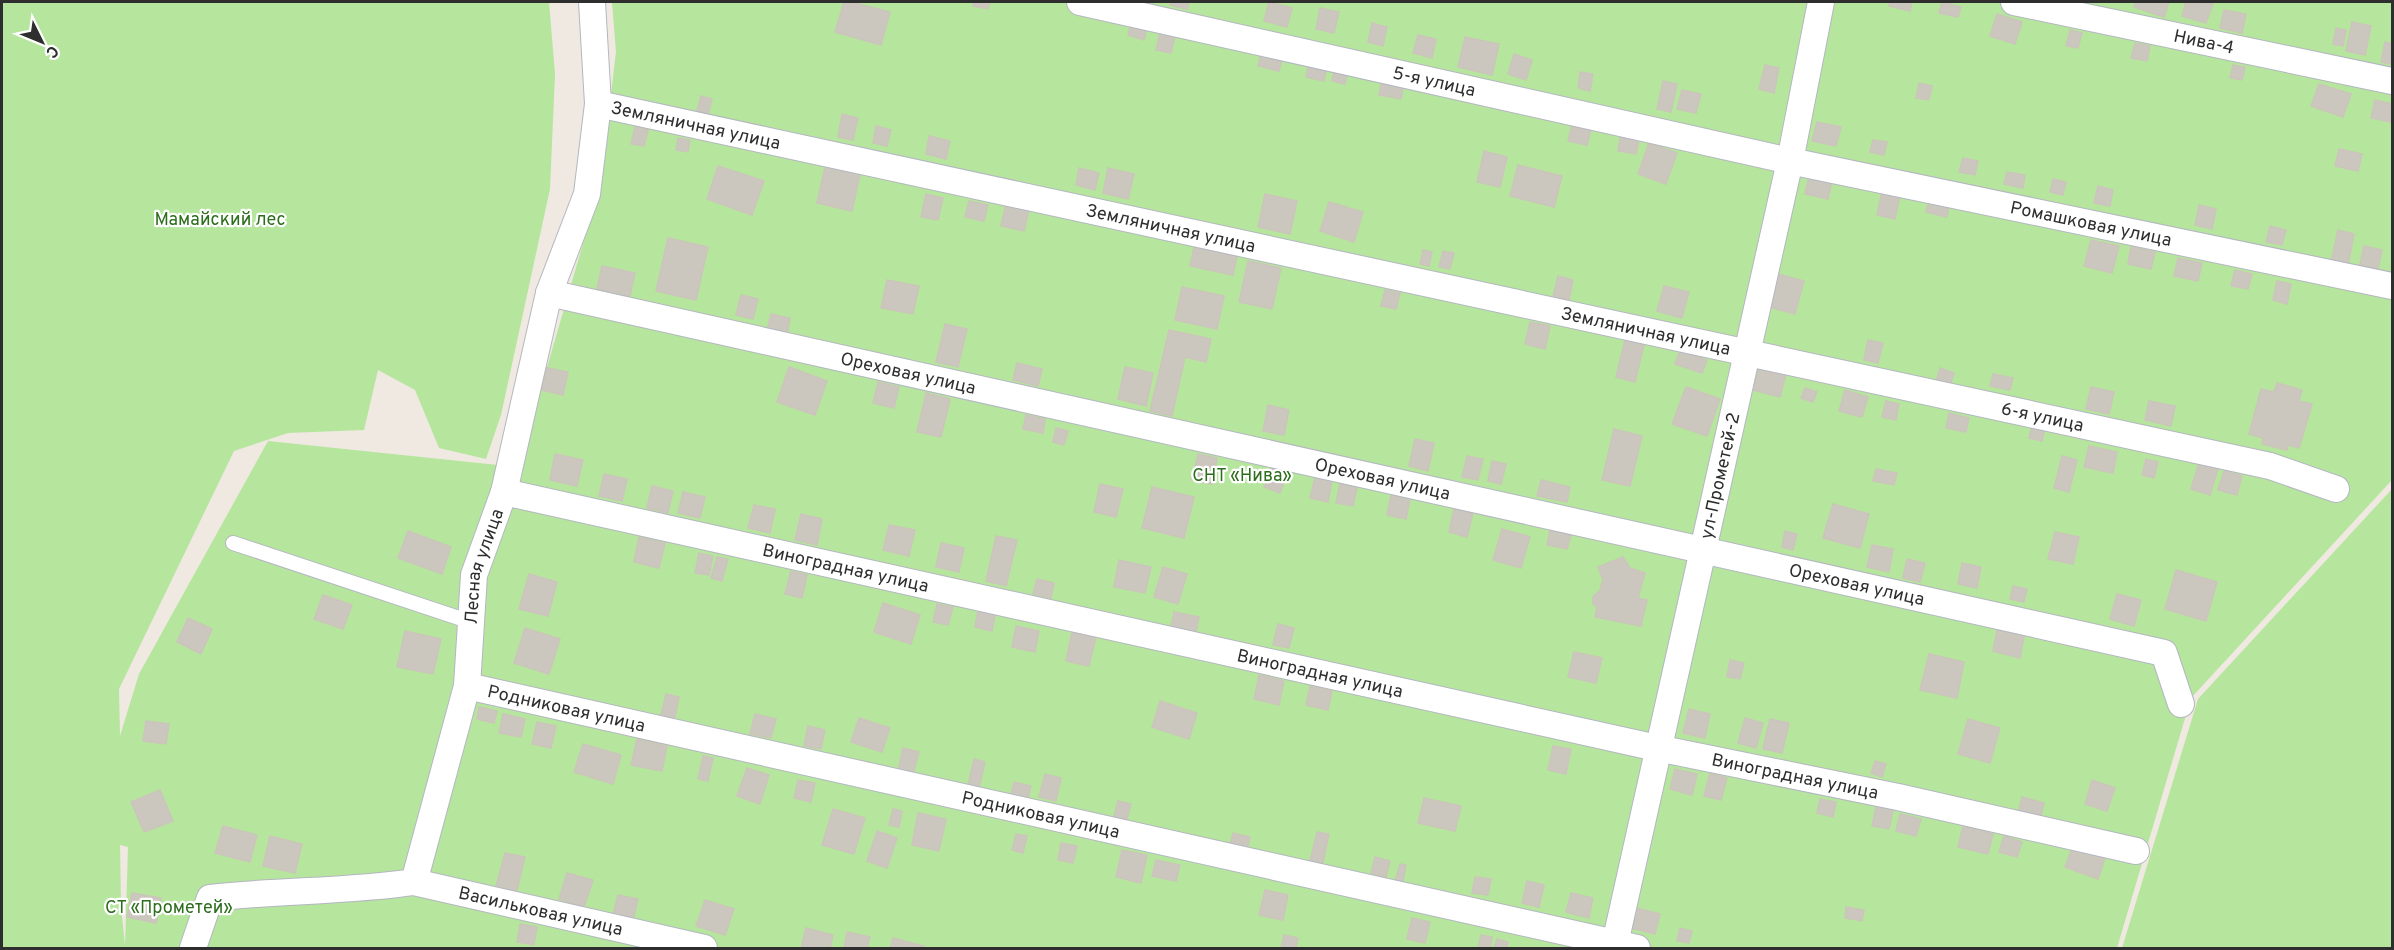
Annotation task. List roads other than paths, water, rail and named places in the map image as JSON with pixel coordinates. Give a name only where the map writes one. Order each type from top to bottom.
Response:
[{"type":"street","name":"Лесная улица","points":[[414,882],[467,686],[474,575],[504,492],[549,293],[587,194],[598,104],[592,2]]},
{"type":"street","name":"5-я улица","points":[[1080,2],[1790,161]]},
{"type":"street","name":"ул-Прометей-2","points":[[1622,947],[1657,748],[1790,161],[1821,2]]},
{"type":"street","name":"Нива-4","points":[[2013,2],[2392,81]]},
{"type":"street","name":"Земляничная улица","points":[[598,104],[1745,352]]},
{"type":"street","name":"Ромашковая улица","points":[[1790,161],[2392,286]]},
{"type":"street","name":"Ореховая улица","points":[[549,293],[2164,653],[2181,704]]},
{"type":"street","name":"6-я улица","points":[[1745,352],[2270,466],[2336,489]]},
{"type":"street","name":"Виноградная улица","points":[[504,492],[1657,748],[1898,797],[2136,851]]},
{"type":"street","name":"Родниковая улица","points":[[467,686],[1622,947]]},
{"type":"street","points":[[193,948],[210,898],[246,894],[375,888],[414,882]]},
{"type":"street","name":"Васильковая улица","points":[[414,882],[704,948]]},
{"type":"lane","points":[[233,543],[471,622]]},
{"type":"park label","name":"Мамайский лес","points":[[220,219]]},
{"type":"park label","name":"СНТ «Нива»","points":[[1242,475]]},
{"type":"park label","name":"СТ «Прометей»","points":[[169,907]]}]
